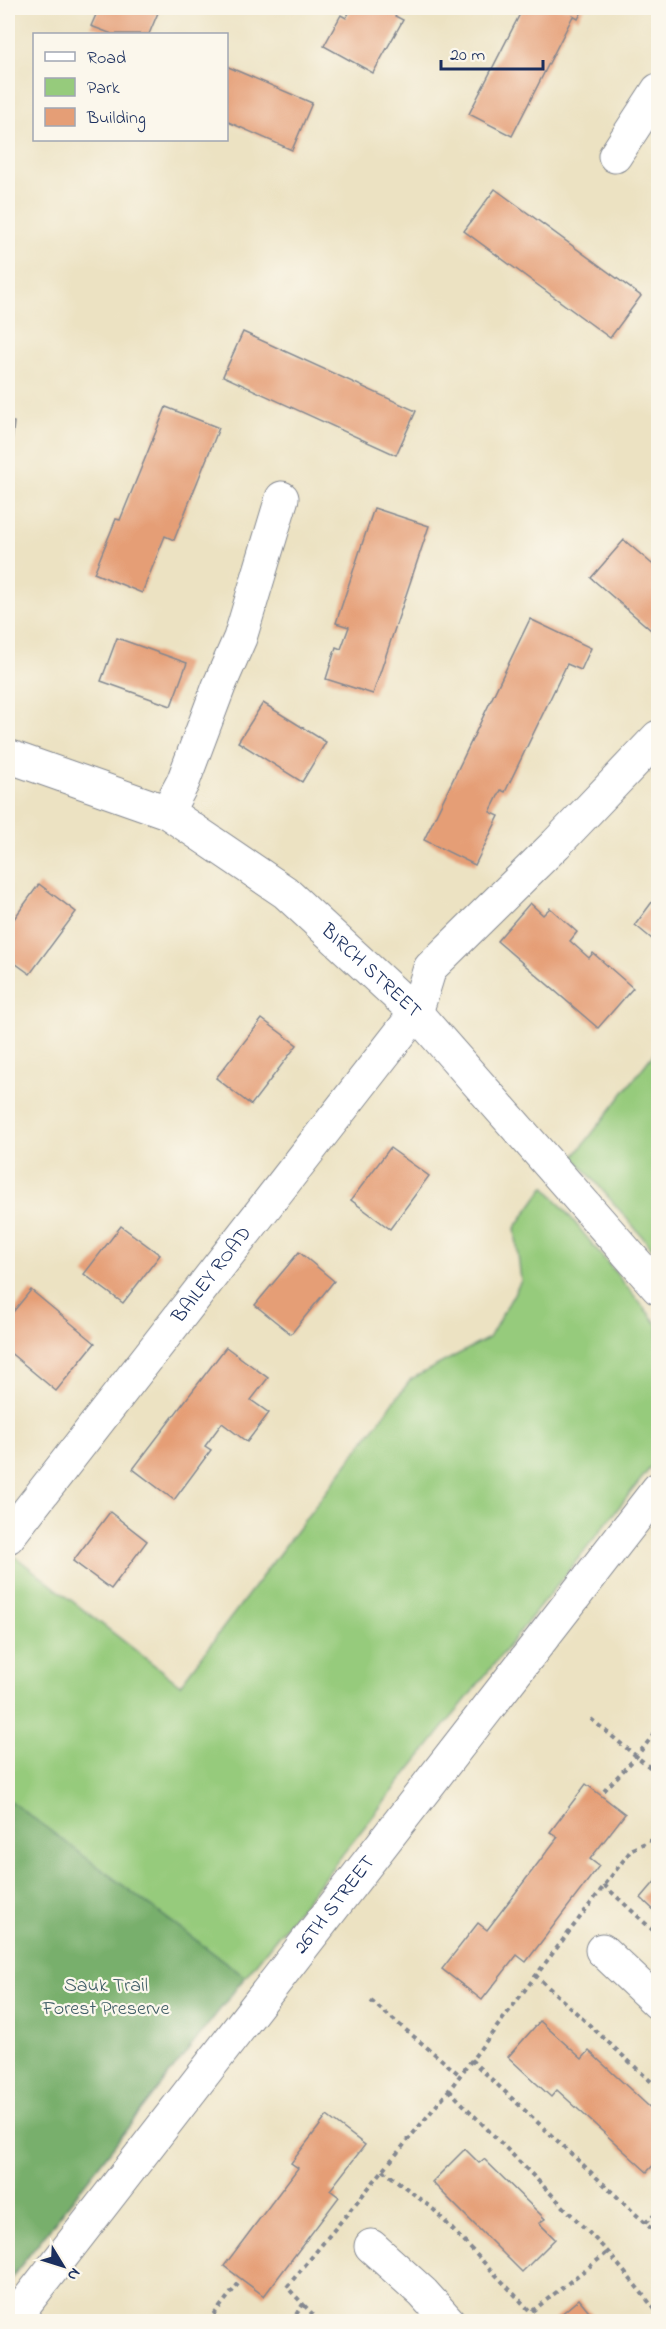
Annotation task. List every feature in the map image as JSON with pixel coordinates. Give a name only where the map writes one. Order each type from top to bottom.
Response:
[{"type":"street","points":[[615,156],[658,90]]},
{"type":"street","points":[[167,812],[183,782],[219,686],[240,638],[282,498]]},
{"type":"street","points":[[416,1013],[430,968],[658,737]]},
{"type":"street","name":"BIRCH STREET","points":[[8,758],[167,812],[285,892],[416,1013],[658,1288]]},
{"type":"street","name":"BAILEY ROAD","points":[[8,1537],[416,1013]]},
{"type":"street","name":"26TH STREET","points":[[11,2322],[658,1490]]},
{"type":"street","points":[[602,1950],[658,2003]]},
{"type":"street","points":[[371,2246],[423,2293],[449,2322]]},
{"type":"path","points":[[591,1719],[658,1774]]},
{"type":"path","points":[[604,1791],[636,1757],[658,1728]]},
{"type":"path","points":[[320,2322],[288,2287],[449,2090],[632,1849],[658,1837]]},
{"type":"path","points":[[604,1885],[658,1935]]},
{"type":"path","points":[[536,1975],[658,2088]]},
{"type":"path","points":[[371,2001],[460,2075]]},
{"type":"path","points":[[471,2060],[658,2235]]},
{"type":"path","points":[[449,2090],[608,2252],[658,2313]]},
{"type":"path","points":[[383,2170],[434,2211],[531,2312],[608,2252]]},
{"type":"path","points":[[645,2223],[658,2212]]},
{"type":"path","points":[[208,2322],[238,2284]]},
{"type":"path","points":[[291,2322],[303,2304]]},
{"type":"green space","points":[[658,1048],[658,1255],[574,1157]]},
{"type":"green space","points":[[545,1186],[658,1325],[658,1458],[245,1977],[8,2282],[8,1551],[180,1685],[411,1379],[489,1338],[521,1281],[515,1228]]},
{"type":"green space","name":"Sauk Trail Forest Preserve","points":[[8,1799],[245,1977],[8,2282]]},
{"type":"building","points":[[99,8],[160,8],[149,33],[109,33],[91,26]]},
{"type":"building","points":[[352,8],[400,8],[395,16],[403,20],[373,73],[324,46],[341,15],[346,18]]},
{"type":"building","points":[[523,8],[584,8],[578,19],[573,16],[512,136],[469,114]]},
{"type":"building","points":[[228,67],[312,103],[292,150],[228,122]]},
{"type":"building","points":[[495,189],[641,296],[610,338],[464,231]]},
{"type":"building","points":[[243,332],[416,411],[396,455],[223,376]]},
{"type":"building","points":[[166,407],[219,428],[174,540],[165,536],[142,593],[94,573],[116,519],[120,520]]},
{"type":"building","points":[[8,421],[14,422],[9,471],[8,471]]},
{"type":"building","points":[[374,508],[429,526],[373,694],[326,679],[336,647],[341,649],[349,627],[336,623]]},
{"type":"building","points":[[624,540],[658,569],[658,636],[591,578]]},
{"type":"building","points":[[530,619],[591,648],[581,670],[567,664],[505,792],[501,790],[490,812],[499,816],[475,865],[424,840]]},
{"type":"building","points":[[117,638],[187,663],[171,706],[101,681]]},
{"type":"building","points":[[263,703],[326,742],[302,782],[238,742]]},
{"type":"building","points":[[39,884],[76,912],[30,974],[8,958],[8,927]]},
{"type":"building","points":[[658,894],[658,944],[635,925]]},
{"type":"building","points":[[530,903],[543,915],[550,908],[577,932],[570,941],[589,958],[593,953],[633,988],[598,1028],[497,941]]},
{"type":"building","points":[[262,1019],[297,1045],[251,1105],[216,1078]]},
{"type":"building","points":[[390,1148],[429,1176],[390,1229],[351,1200]]},
{"type":"building","points":[[121,1226],[160,1255],[123,1303],[84,1274]]},
{"type":"building","points":[[299,1252],[334,1281],[291,1334],[255,1305]]},
{"type":"building","points":[[31,1290],[95,1343],[56,1391],[8,1351],[8,1318]]},
{"type":"building","points":[[226,1347],[268,1378],[251,1400],[269,1413],[247,1442],[222,1423],[205,1446],[211,1450],[174,1500],[133,1469]]},
{"type":"building","points":[[110,1512],[147,1541],[111,1589],[73,1561]]},
{"type":"building","points":[[586,1784],[625,1814],[590,1859],[599,1866],[526,1962],[517,1955],[482,2000],[442,1969],[478,1923],[487,1930],[558,1837],[550,1832]]},
{"type":"building","points":[[658,1878],[658,1914],[641,1898]]},
{"type":"building","points":[[540,2021],[582,2059],[589,2051],[658,2115],[658,2160],[647,2172],[557,2090],[551,2097],[508,2057]]},
{"type":"building","points":[[327,2116],[365,2145],[330,2190],[339,2197],[264,2296],[224,2266],[298,2168],[291,2163]]},
{"type":"building","points":[[465,2149],[479,2163],[484,2159],[545,2219],[539,2223],[555,2239],[522,2272],[432,2182]]},
{"type":"building","points":[[579,2299],[598,2322],[552,2322]]}]
